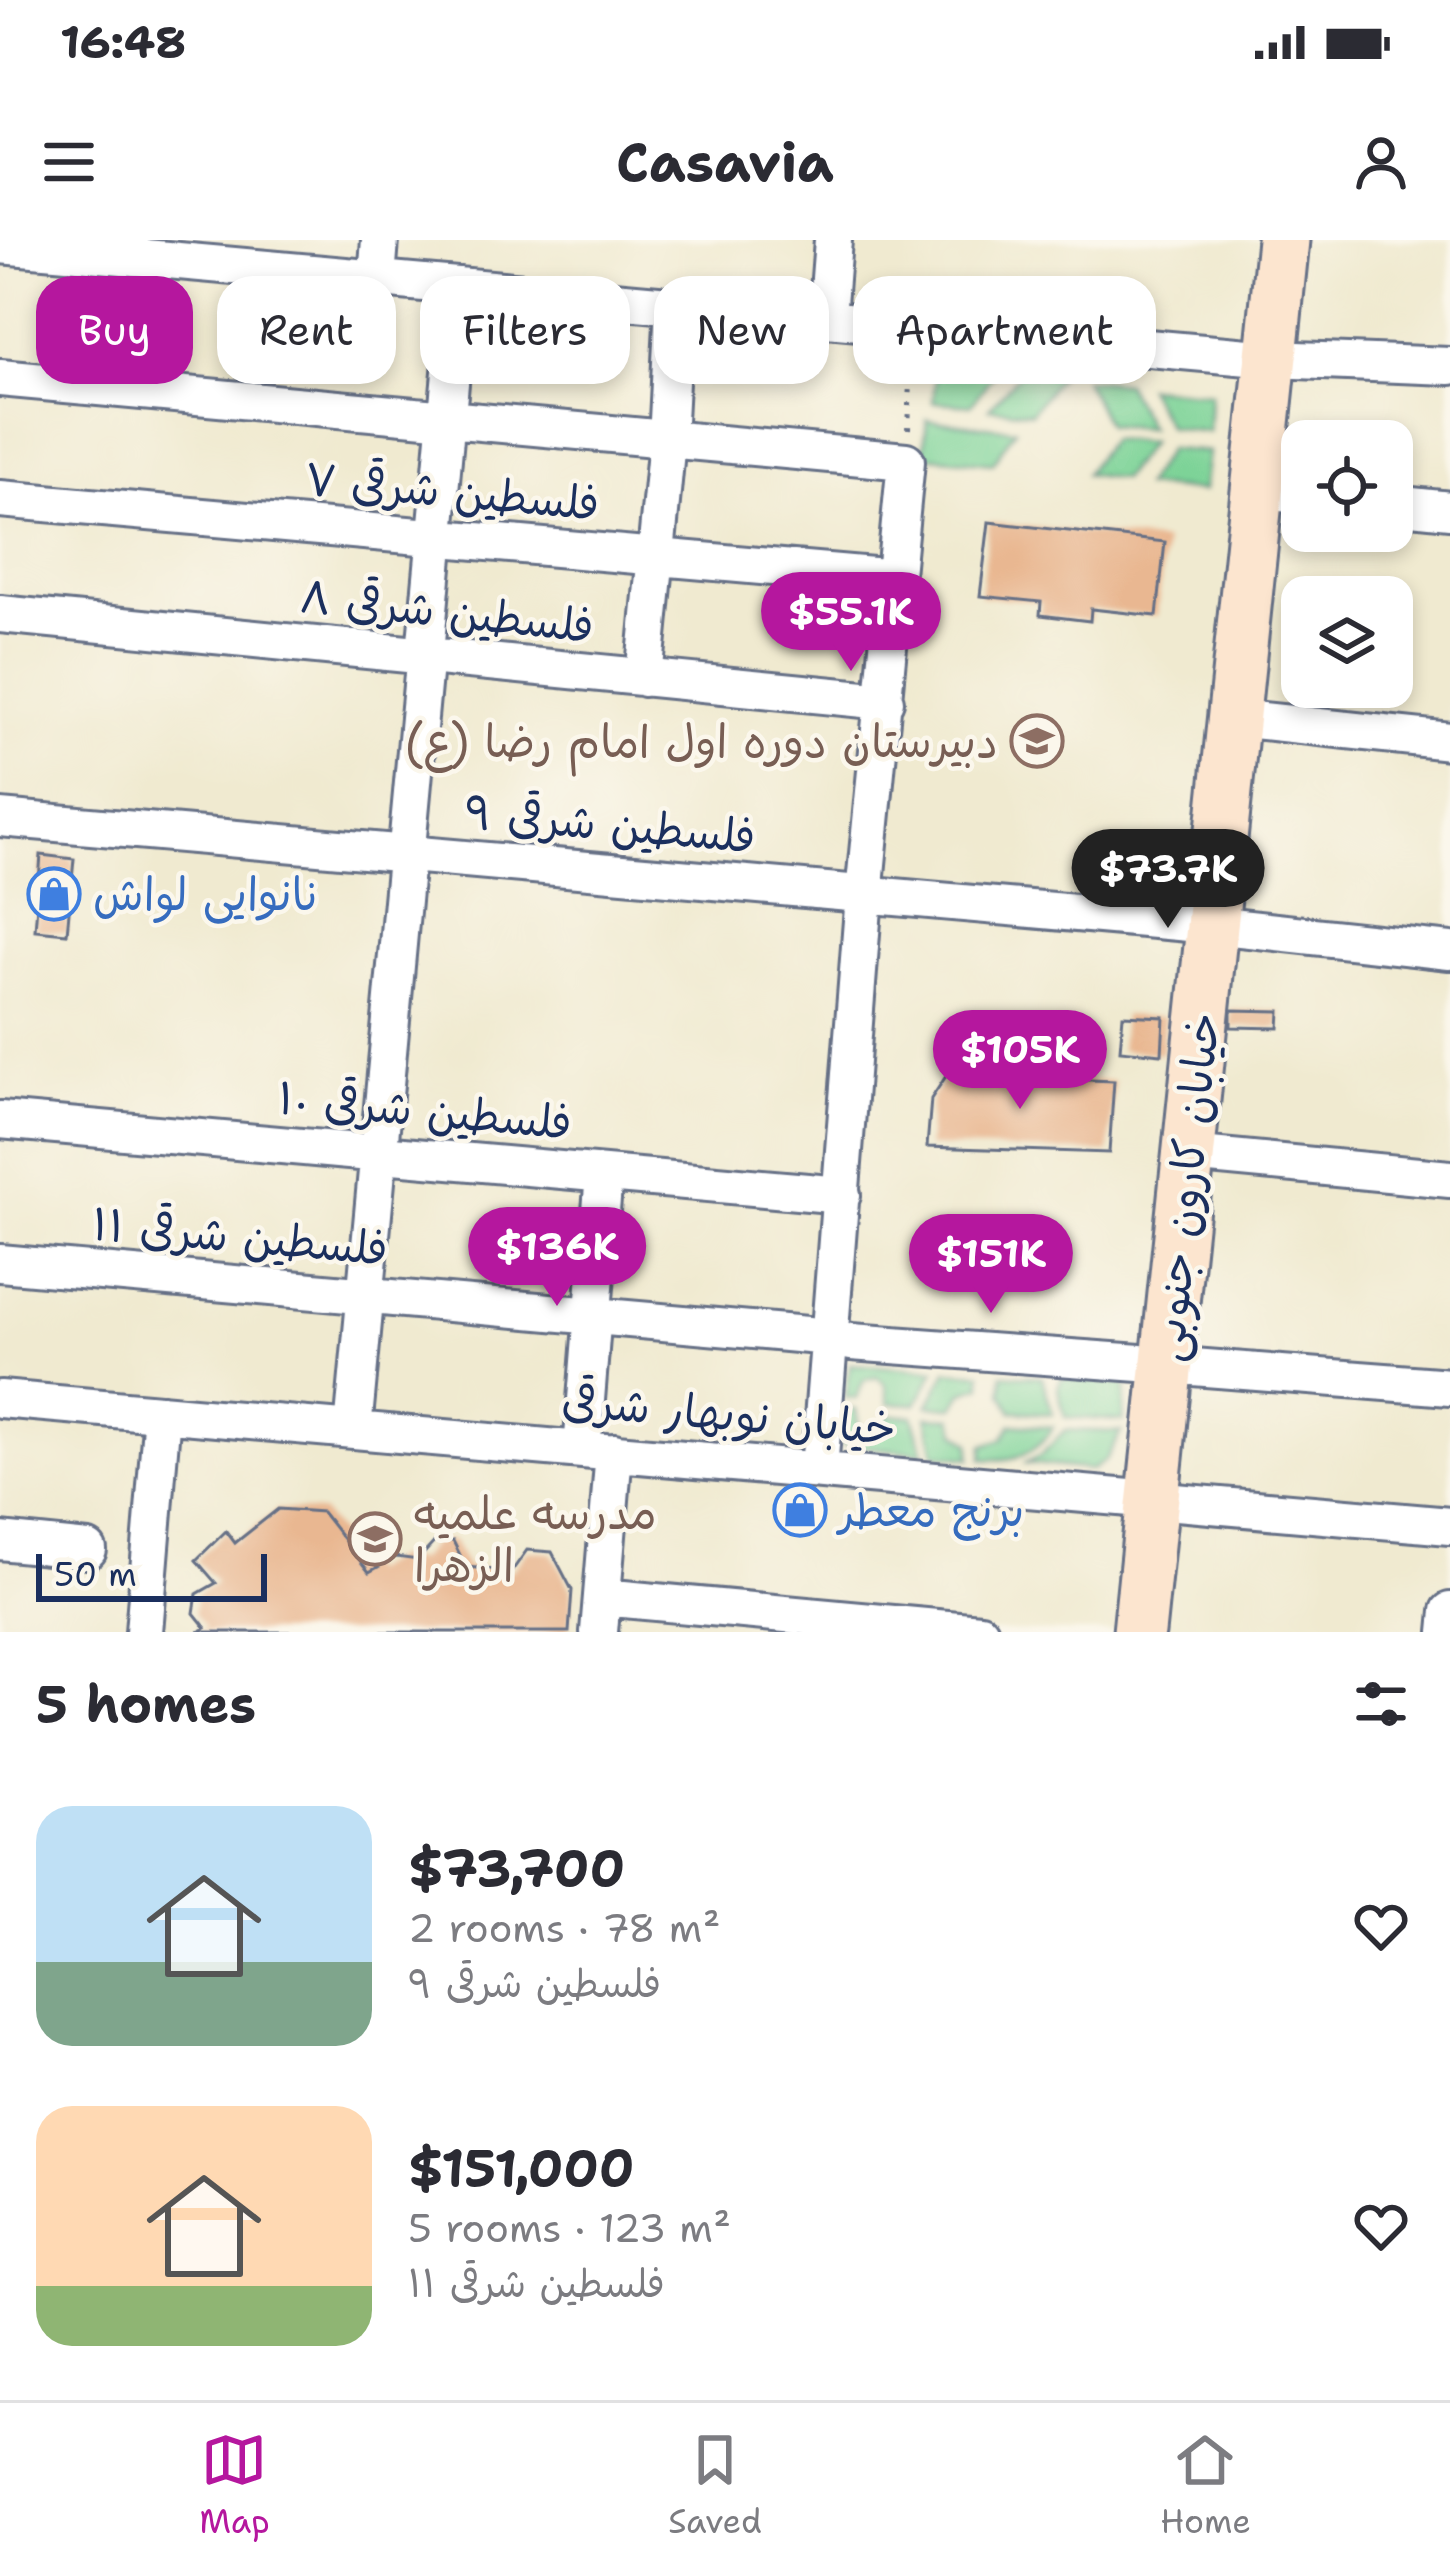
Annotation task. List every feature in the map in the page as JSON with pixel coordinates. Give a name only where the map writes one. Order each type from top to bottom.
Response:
[{"type":"street","points":[[377,276],[380,240]]},
{"type":"street","points":[[829,286],[832,240]]},
{"type":"street","name":"خیابان کارون جنوبی","points":[[1139,1632],[1153,1499],[1154,1364],[1189,1154],[1234,718],[1280,493],[1271,358],[1283,240]]},
{"type":"street","points":[[0,245],[354,276]]},
{"type":"street","points":[[1156,347],[1450,366]]},
{"type":"street","points":[[0,378],[906,460],[864,895],[820,1470]]},
{"type":"street","points":[[353,1430],[450,384]]},
{"type":"street","points":[[644,678],[670,384]]},
{"type":"street","name":"فلسطین شرقی ۷","points":[[0,499],[896,578]]},
{"type":"street","points":[[1413,507],[1450,510]]},
{"type":"street","name":"فلسطین شرقی ۸","points":[[0,614],[885,701]]},
{"type":"street","points":[[1234,718],[1450,741]]},
{"type":"street","name":"فلسطین شرقی ۹","points":[[0,818],[1212,925],[1450,951]]},
{"type":"street","name":"فلسطین شرقی ۱۰","points":[[0,1120],[842,1195]]},
{"type":"street","points":[[1189,1154],[1450,1179]]},
{"type":"street","points":[[604,1174],[593,1316],[601,1615],[980,1632]]},
{"type":"street","name":"فلسطین شرقی ۱۱","points":[[0,1263],[851,1342],[1450,1387]]},
{"type":"street","name":"خیابان نوبهار شرقی","points":[[0,1399],[1450,1526]]},
{"type":"street","points":[[144,1632],[162,1413]]},
{"type":"street","points":[[0,1541],[88,1550]]},
{"type":"street","points":[[1448,1632],[1450,1611]]},
{"type":"path","points":[[906,460],[910,384]]},
{"type":"green space","points":[[935,384],[986,384],[971,405],[933,402]]},
{"type":"green space","points":[[1010,384],[1053,384],[1031,412],[989,408]]},
{"type":"green space","points":[[1086,384],[1126,384],[1149,428],[1107,425]]},
{"type":"green space","points":[[1146,387],[1210,393],[1208,432],[1168,427]]},
{"type":"green space","points":[[927,420],[1015,429],[993,463],[923,456]]},
{"type":"green space","points":[[1110,439],[1150,442],[1121,479],[1085,474]]},
{"type":"green space","points":[[1168,449],[1208,452],[1203,491],[1144,486]]},
{"type":"green space","points":[[850,1364],[935,1370],[917,1404],[889,1403],[886,1385],[877,1377],[864,1380],[856,1399],[846,1398]]},
{"type":"green space","points":[[947,1371],[982,1373],[982,1386],[963,1392],[954,1407],[928,1406]]},
{"type":"green space","points":[[1003,1374],[1042,1377],[1053,1414],[1012,1411],[1003,1393]]},
{"type":"green space","points":[[1061,1378],[1126,1384],[1123,1421],[1065,1417],[1058,1388]]},
{"type":"green space","points":[[845,1409],[856,1410],[859,1427],[873,1434],[882,1430],[888,1415],[913,1416],[924,1453],[842,1445]]},
{"type":"green space","points":[[927,1417],[953,1418],[957,1432],[971,1443],[971,1458],[935,1454]]},
{"type":"green space","points":[[1012,1424],[1053,1427],[1023,1455],[983,1459],[984,1445],[1003,1439]]},
{"type":"green space","points":[[1065,1430],[1121,1432],[1106,1460],[1092,1470],[1026,1463]]},
{"type":"building","points":[[989,522],[1165,542],[1157,616],[1091,609],[1090,621],[1040,615],[1041,602],[980,596]]},
{"type":"building","name":"نانوایی لواش","points":[[41,855],[74,859],[67,933],[35,930]]},
{"type":"building","points":[[1231,1010],[1280,1011],[1279,1028],[1231,1027]]},
{"type":"building","points":[[1123,1015],[1164,1017],[1162,1054],[1120,1050]]},
{"type":"building","points":[[988,1062],[1038,1078],[1114,1081],[1109,1153],[927,1147],[931,1099],[954,1064]]},
{"type":"building","points":[[278,1509],[322,1512],[369,1572],[396,1557],[418,1560],[437,1539],[453,1541],[466,1567],[512,1571],[527,1550],[552,1552],[572,1590],[569,1632],[198,1632],[206,1628],[194,1613],[197,1594],[216,1583],[196,1560],[226,1531],[235,1543]]},
{"type":"place","name":"دبیرستان دوره اول امام رضا (ع)","points":[[1037,741]]},
{"type":"place","name":"نانوایی لواش","points":[[54,894]]},
{"type":"place","name":"برنج معطر","points":[[800,1510]]},
{"type":"place","name":"مدرسه علمیه الزهرا","points":[[375,1539]]}]
